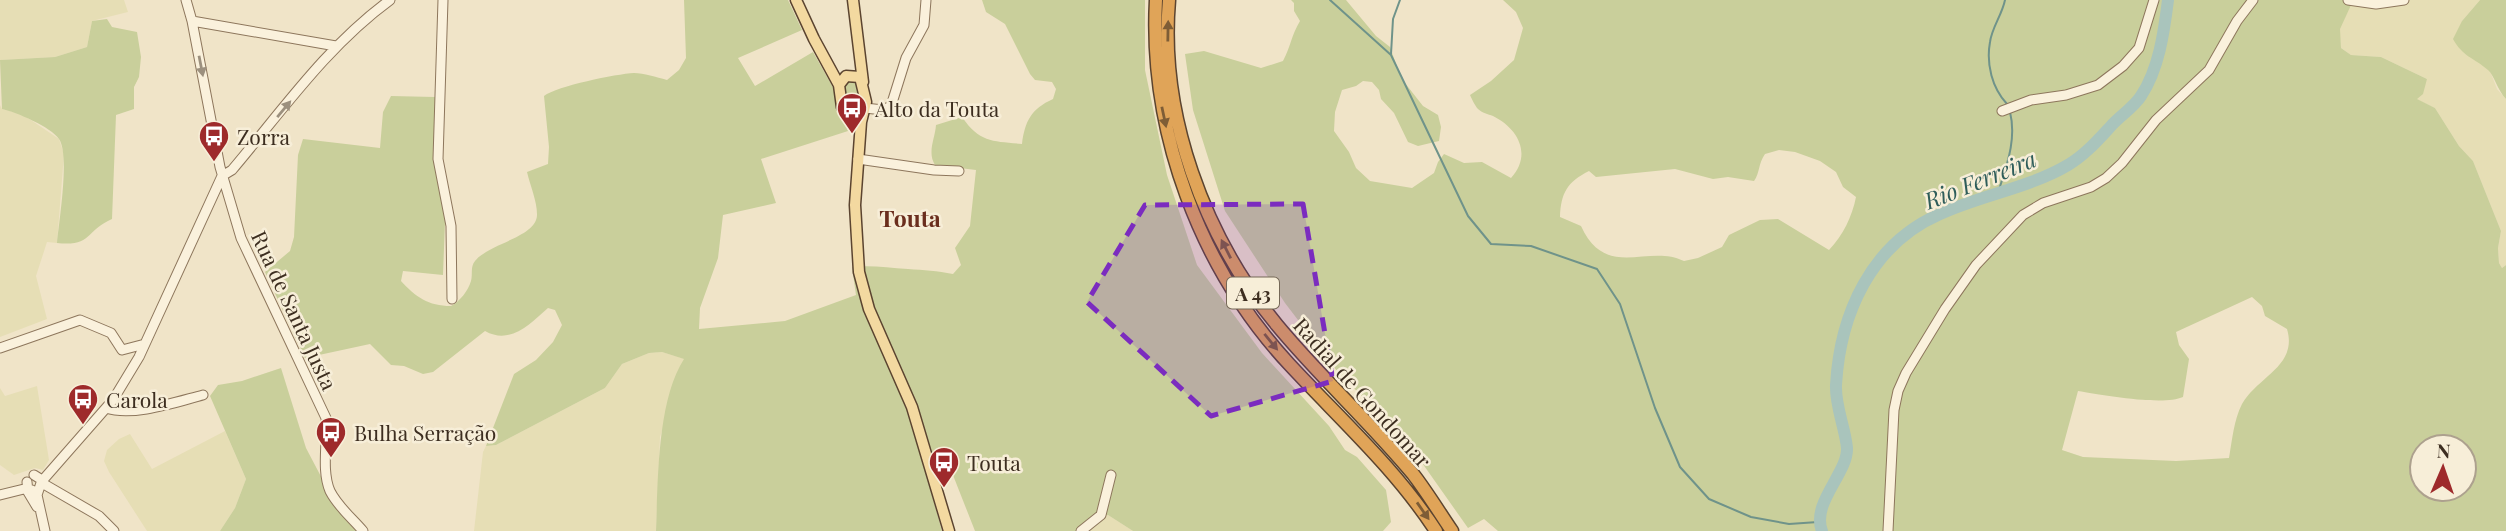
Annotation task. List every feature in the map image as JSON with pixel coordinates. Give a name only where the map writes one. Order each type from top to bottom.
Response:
[{"type":"highway","name":"Radial de Gondomar","points":[[1156,0],[1154,22],[1158,76],[1169,137],[1186,194],[1220,268],[1241,302],[1280,353],[1399,480],[1436,531]]},
{"type":"highway","name":"Radial de Gondomar","points":[[1169,0],[1171,82],[1180,130],[1204,200],[1233,262],[1251,291],[1290,340],[1415,476],[1452,531]]},
{"type":"main road","points":[[796,0],[823,56],[845,79]]},
{"type":"main road","points":[[853,0],[864,109],[855,205],[859,272],[869,309],[912,407],[949,531]]},
{"type":"main road","points":[[858,159],[855,122],[842,107],[845,79],[860,57]]},
{"type":"main road","points":[[845,79],[860,77],[863,82]]},
{"type":"main road","points":[[850,114],[864,109]]},
{"type":"street","name":"Rua de Santa Justa","points":[[186,0],[222,176],[241,237],[326,418],[326,474],[330,490],[341,508],[363,531]]},
{"type":"street","points":[[0,495],[34,486],[106,408],[145,344],[222,176],[232,170],[335,46],[390,0]]},
{"type":"street","points":[[443,0],[438,159],[451,226],[452,299]]},
{"type":"street","points":[[864,109],[883,110],[891,106],[906,58],[924,25],[926,0]]},
{"type":"street","points":[[2002,111],[2032,100],[2066,95],[2098,85],[2123,66],[2139,48],[2154,0]]},
{"type":"street","points":[[1888,531],[1894,410],[1898,391],[1906,373],[1965,278],[2024,215],[2043,203],[2091,187],[2122,163],[2156,120],[2209,70],[2236,21],[2253,0]]},
{"type":"street","points":[[2348,0],[2376,4],[2404,0]]},
{"type":"street","points":[[192,21],[335,46]]},
{"type":"street","points":[[858,159],[959,171]]},
{"type":"street","points":[[0,348],[80,320],[111,333],[122,350],[145,344]]},
{"type":"street","points":[[106,408],[120,411],[158,407],[203,395]]},
{"type":"street","points":[[1081,531],[1101,515],[1111,475]]},
{"type":"street","points":[[34,486],[45,531]]},
{"type":"street","points":[[34,486],[99,516],[114,531]]},
{"type":"highlighted area","points":[[1303,204],[1333,381],[1211,416],[1087,302],[1145,205]]},
{"type":"shaded area","points":[[0,0],[124,0],[128,12],[92,21],[87,47],[55,57],[0,60]]},
{"type":"shaded area","points":[[2356,0],[2480,0],[2462,21],[2497,89],[2506,99],[2506,265],[2502,268],[2498,248],[2501,231],[2473,161],[2459,146],[2435,108],[2416,99],[2427,79],[2381,57],[2351,55],[2341,48],[2339,29]]},
{"type":"shaded area","points":[[0,105],[2,109],[22,114],[59,139],[64,154],[57,243],[47,242],[36,276],[47,319],[0,337]]},
{"type":"shaded area","points":[[662,352],[685,359],[660,437],[656,531],[474,531],[483,452],[486,446],[496,445],[605,388],[622,364],[649,353]]},
{"type":"shaded area","points":[[37,386],[49,460],[43,470],[35,468],[14,475],[0,465],[0,388],[5,396]]},
{"type":"shaded area","points":[[225,431],[246,479],[235,508],[220,531],[147,531],[109,472],[104,461],[107,450],[119,439],[130,434],[152,469]]},
{"type":"shaded area","points":[[1108,515],[1133,531],[1076,531],[1094,518]]},
{"type":"green space","points":[[684,0],[788,0],[802,30],[738,58],[755,86],[813,52],[834,89],[838,109],[848,131],[761,159],[776,203],[723,215],[718,258],[700,308],[699,329],[785,321],[856,295],[852,267],[953,274],[961,265],[955,248],[970,226],[976,170],[935,165],[932,150],[936,125],[962,117],[981,136],[995,141],[1022,144],[1030,117],[1039,107],[1053,99],[1056,89],[1052,82],[1035,80],[1030,74],[1005,24],[986,12],[982,0],[1145,0],[1145,70],[1167,175],[1197,265],[1262,353],[1329,426],[1345,450],[1357,457],[1386,490],[1391,522],[1383,531],[1133,531],[1108,515],[1093,518],[1076,531],[975,531],[949,465],[926,474],[942,531],[656,531],[664,419],[675,376],[684,359],[662,352],[649,353],[622,364],[605,388],[496,445],[486,446],[514,374],[536,360],[553,342],[562,325],[555,310],[548,308],[519,331],[511,334],[494,335],[485,331],[433,372],[423,374],[404,366],[391,365],[370,344],[305,358],[265,272],[290,251],[294,237],[298,155],[303,139],[380,148],[383,112],[391,96],[435,97],[434,153],[445,222],[443,275],[403,271],[401,281],[423,300],[451,306],[468,288],[475,261],[491,249],[530,229],[535,222],[536,204],[527,172],[548,164],[544,96],[573,85],[625,74],[642,74],[667,80],[679,70],[686,58]]},
{"type":"green space","points":[[1291,0],[1346,0],[1376,36],[1390,47],[1401,78],[1423,106],[1438,115],[1441,127],[1439,141],[1418,146],[1408,142],[1394,113],[1381,99],[1379,90],[1372,82],[1363,81],[1342,90],[1335,112],[1334,131],[1349,152],[1356,168],[1370,181],[1412,188],[1434,173],[1444,154],[1464,163],[1482,162],[1511,178],[1517,169],[1521,152],[1516,135],[1502,121],[1481,112],[1470,95],[1491,81],[1514,60],[1523,28],[1516,12],[1503,0],[2356,0],[2340,29],[2341,48],[2351,55],[2381,57],[2427,79],[2423,94],[2417,99],[2435,108],[2459,146],[2473,161],[2501,231],[2499,263],[2502,268],[2506,265],[2506,531],[1498,531],[1484,519],[1468,528],[1408,443],[1337,371],[1285,303],[1225,211],[1193,110],[1185,54],[1204,51],[1261,68],[1283,61],[1300,21],[1294,11],[1294,3]],"holes":[[[1779,150],[1795,152],[1820,161],[1836,172],[1843,187],[1856,197],[1846,225],[1829,250],[1778,219],[1760,220],[1729,235],[1722,247],[1698,258],[1684,261],[1670,257],[1615,256],[1603,252],[1591,243],[1581,226],[1560,217],[1562,201],[1570,184],[1589,171],[1596,177],[1675,169],[1713,179],[1728,177],[1754,181],[1765,154]],[[2252,297],[2262,306],[2265,316],[2287,329],[2289,342],[2282,362],[2242,404],[2229,458],[2176,461],[2083,457],[2062,450],[2078,391],[2147,400],[2183,397],[2189,359],[2179,345],[2176,332]]]},
{"type":"green space","points":[[2480,0],[2506,0],[2506,99],[2490,72],[2465,53],[2453,39],[2462,21]]},
{"type":"green space","points":[[107,19],[112,27],[137,32],[141,57],[139,77],[134,87],[134,109],[116,115],[112,219],[83,240],[68,244],[57,243],[64,173],[62,147],[59,139],[49,130],[2,109],[0,60],[55,57],[87,47],[92,21]]},
{"type":"green space","points":[[849,81],[857,83],[860,106],[852,109],[847,107],[844,88]]},
{"type":"green space","points":[[281,368],[306,448],[327,488],[359,531],[220,531],[235,508],[246,479],[210,396],[218,385],[242,381]]},
{"type":"waterway","points":[[1330,0],[1391,55],[1468,216],[1491,244],[1531,246],[1597,269],[1620,304],[1655,408],[1680,467],[1709,499],[1751,517],[1789,524],[1818,522]]},
{"type":"waterway","points":[[1391,54],[1393,19],[1400,0]]},
{"type":"waterway","points":[[2005,0],[1991,37],[1989,59],[1994,83],[2007,104]]},
{"type":"waterway","name":"Rio Ferreira","points":[[1822,531],[1821,510],[1842,468],[1847,448],[1836,393],[1839,358],[1852,308],[1864,284],[1895,243],[1916,227],[1956,207],[2053,173],[2091,147],[2135,104],[2147,85],[2160,50],[2168,0]]},
{"type":"waterway","points":[[1998,193],[2011,143],[2010,112]]},
{"type":"place","name":"Alto da Touta","points":[[852,135]]},
{"type":"place","name":"Zorra","points":[[214,163]]},
{"type":"place","name":"Carola","points":[[83,426]]},
{"type":"place","name":"Bulha Serração","points":[[331,459]]},
{"type":"place","name":"Touta","points":[[944,489]]},
{"type":"district","name":"Touta","points":[[910,217]]}]
